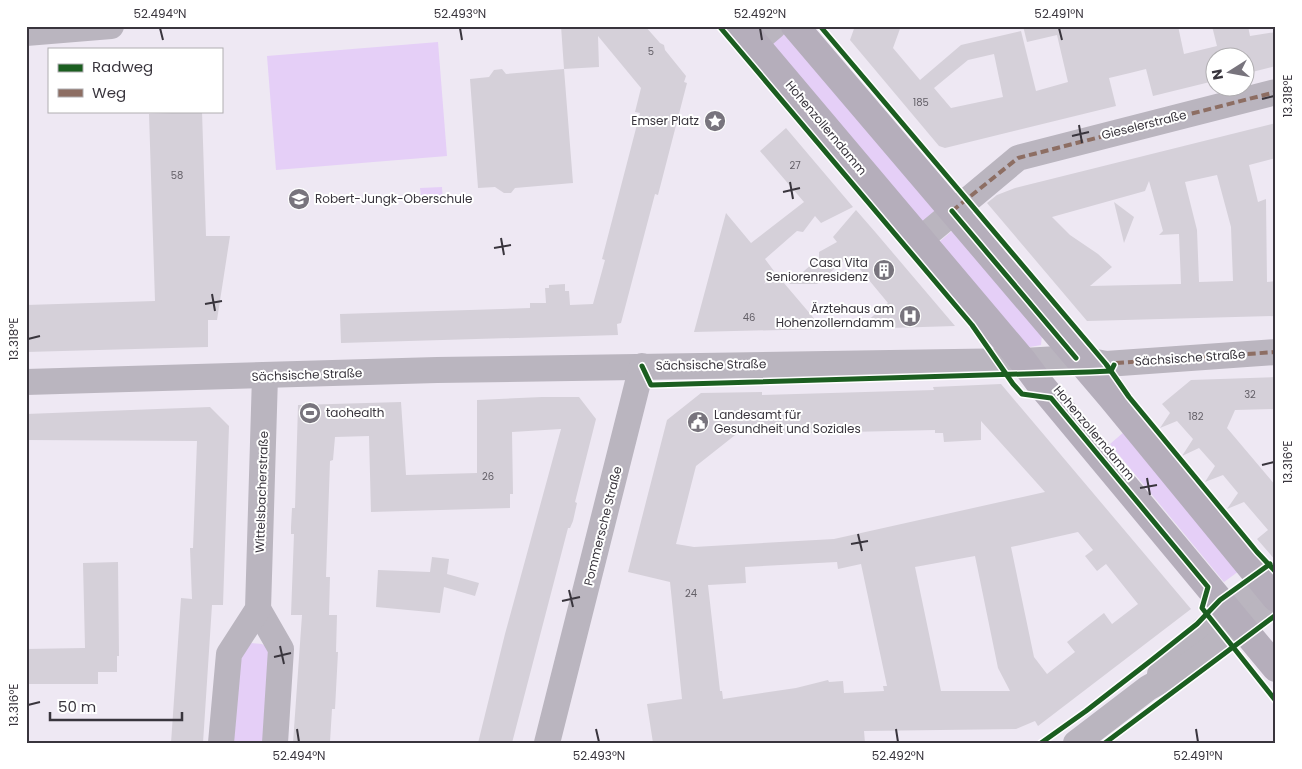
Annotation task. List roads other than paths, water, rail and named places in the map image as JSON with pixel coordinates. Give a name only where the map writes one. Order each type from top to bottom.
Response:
[{"type":"main road","points":[[796,26],[1272,594]]},
{"type":"main road","name":"Hohenzollerndamm","points":[[756,32],[1040,384],[1276,668]]},
{"type":"street","points":[[26,33],[111,26]]},
{"type":"street","name":"Gieselerstraße","points":[[921,238],[1018,158],[1276,92]]},
{"type":"street","name":"Sächsische Straße","points":[[26,382],[642,366],[1023,361],[1076,358],[1106,364],[1276,352]]},
{"type":"street","name":"Pommersche Straße","points":[[547,743],[642,366]]},
{"type":"street","name":"Wittelsbacherstraße","points":[[258,609],[265,376]]},
{"type":"street","points":[[1076,743],[1148,688],[1190,665],[1235,617],[1272,594]]},
{"type":"street","points":[[221,743],[229,654],[258,609],[281,649],[274,743]]},
{"type":"place","name":"Emser Platz","points":[[715,121]]},
{"type":"place","name":"Robert-Jungk-Oberschule","points":[[299,199]]},
{"type":"place","name":"Casa Vita Seniorenresidenz","points":[[884,270]]},
{"type":"place","name":"Ärztehaus am Hohenzollerndamm","points":[[910,316]]},
{"type":"place","name":"taohealth","points":[[310,413]]},
{"type":"place","name":"Landesamt für Gesundheit und Soziales","points":[[698,422]]}]
